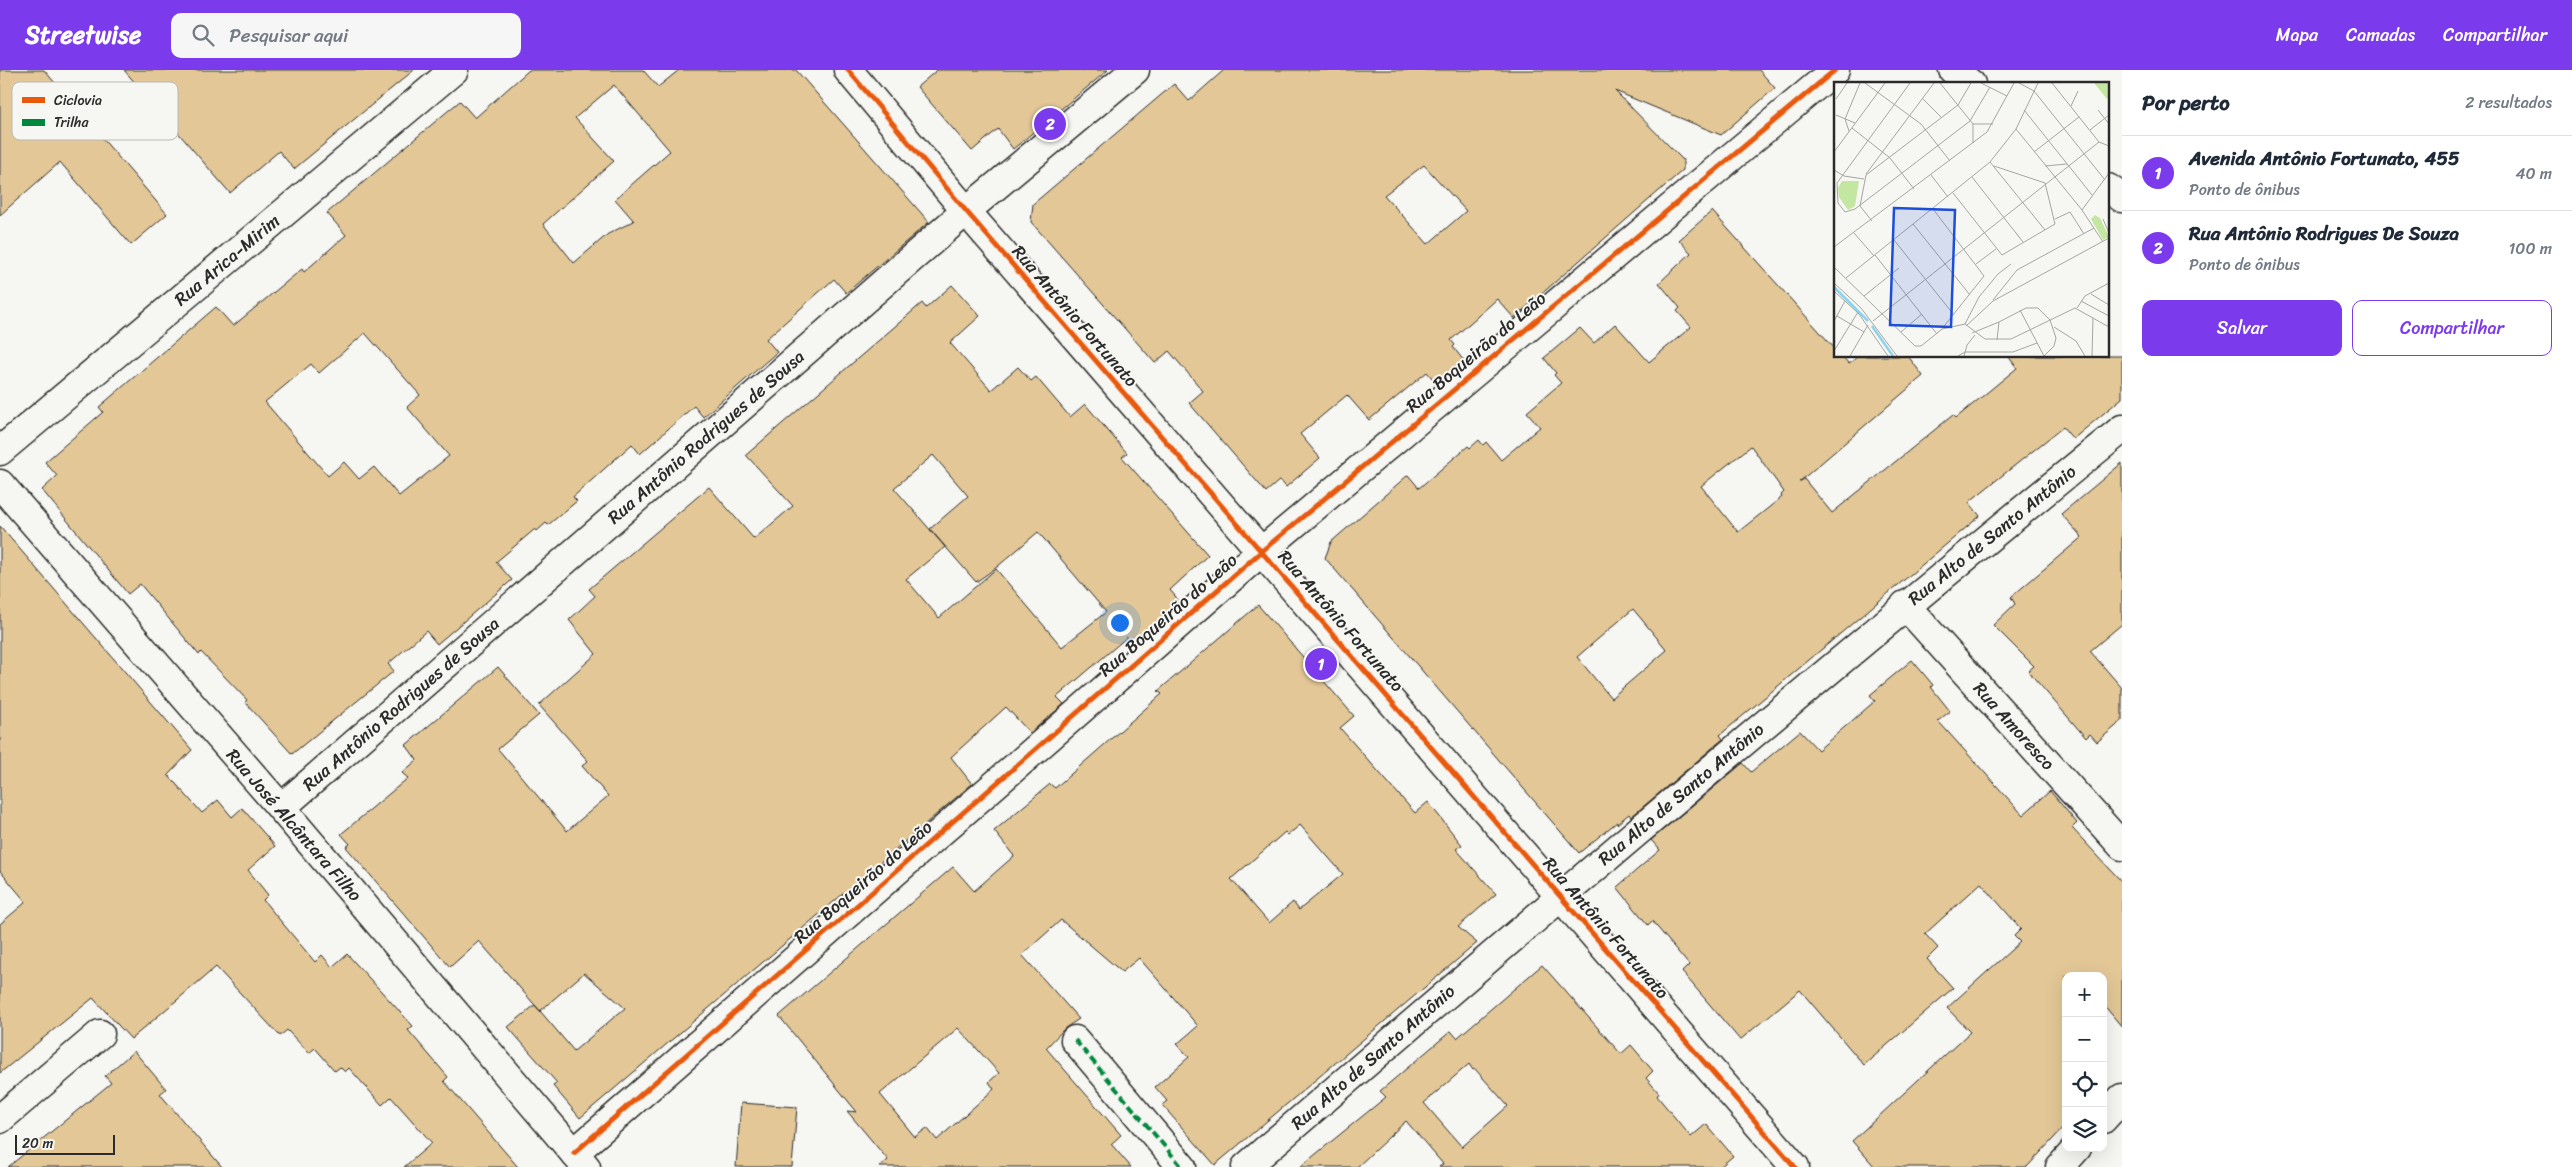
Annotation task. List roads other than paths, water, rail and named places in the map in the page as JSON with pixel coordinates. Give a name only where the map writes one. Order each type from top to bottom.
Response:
[{"type":"street","name":"Rua Arica-Mirim","points":[[0,451],[454,70]]},
{"type":"street","name":"Rua Antônio Fortunato","points":[[848,70],[966,211],[1795,1167]]},
{"type":"street","name":"Rua Antônio Rodrigues de Sousa","points":[[281,808],[966,211],[1135,70]]},
{"type":"street","name":"Rua Boqueirão do Leão","points":[[580,1160],[1262,551],[1835,70]]},
{"type":"street","points":[[1953,70],[1968,82]]},
{"type":"street","points":[[2110,189],[2122,198]]},
{"type":"street","name":"Rua Alto de Santo Antônio","points":[[1246,1167],[1560,896],[1905,605],[2122,429]]},
{"type":"street","name":"Rua José Alcântara Filho","points":[[0,484],[281,808],[580,1160]]},
{"type":"street","name":"Rua Amoresco","points":[[1905,605],[2122,846]]},
{"type":"street","points":[[0,1119],[100,1034]]},
{"type":"street","points":[[1075,1040],[1182,1167]]},
{"type":"street","points":[[2107,1115],[2122,1098]]},
{"type":"street","points":[[2060,1167],[2073,1152]]},
{"type":"place","name":"Rua Antônio Rodrigues De Souza","points":[[1050,124]]},
{"type":"place","name":"Avenida Antônio Fortunato, 455","points":[[1321,664]]}]
